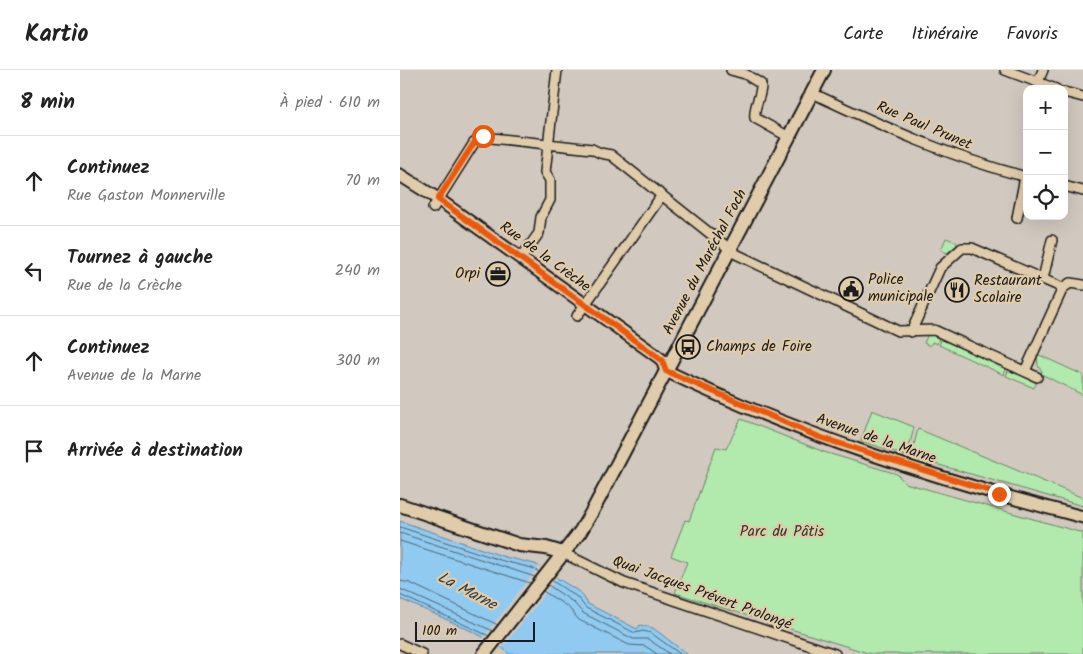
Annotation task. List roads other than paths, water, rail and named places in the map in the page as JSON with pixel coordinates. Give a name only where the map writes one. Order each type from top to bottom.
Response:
[{"type":"main road","name":"Avenue du Maréchal Foch","points":[[485,654],[563,553],[593,510],[824,70]]},
{"type":"main road","points":[[400,505],[519,545],[546,548],[563,553]]},
{"type":"street","points":[[521,258],[539,233],[540,217],[550,200],[550,180],[545,172],[557,70]]},
{"type":"street","points":[[731,70],[746,74],[761,84],[754,112],[755,118],[789,137]]},
{"type":"street","points":[[1004,70],[1046,85]]},
{"type":"street","points":[[1038,82],[1043,70]]},
{"type":"street","name":"Rue Paul Prunet","points":[[812,93],[974,163],[1023,176]]},
{"type":"street","points":[[1068,93],[1083,97]]},
{"type":"street","points":[[436,204],[478,139],[488,136],[592,149],[611,155],[730,250],[898,331],[934,330],[1037,377]]},
{"type":"street","name":"Rue de la Crèche","points":[[400,174],[436,204],[521,258],[580,311],[662,360],[666,371]]},
{"type":"street","points":[[1068,187],[1083,191]]},
{"type":"street","points":[[1017,218],[1023,191]]},
{"type":"street","points":[[580,311],[662,195]]},
{"type":"street","points":[[1043,280],[1052,240]]},
{"type":"street","points":[[911,332],[940,268],[962,248],[972,248],[1063,288]]},
{"type":"street","points":[[1025,371],[1063,288],[1070,283],[1083,285]]},
{"type":"street","name":"Avenue de la Marne","points":[[666,371],[848,448],[999,494],[1083,517]]},
{"type":"street","name":"Quai Jacques Prévert Prolongé","points":[[563,553],[624,583],[835,654]]},
{"type":"street","points":[[400,644],[422,654]]},
{"type":"water","name":"La Marne","points":[[400,521],[505,557],[535,564],[581,593],[588,604],[637,629],[640,625],[653,628],[687,654],[509,654],[503,648],[476,633],[400,599]]},
{"type":"place","name":"Orpi","points":[[498,274]]},
{"type":"place","name":"Police municipale","points":[[851,289]]},
{"type":"place","name":"Restaurant Scolaire","points":[[957,290]]},
{"type":"place","name":"Champs de Foire","points":[[688,347]]},
{"type":"park label","name":"Parc du Pâtis","points":[[782,532]]}]
